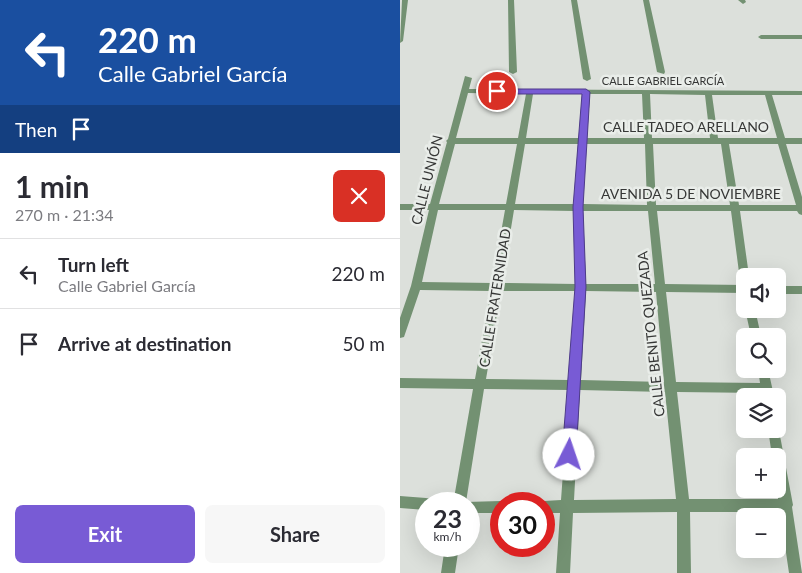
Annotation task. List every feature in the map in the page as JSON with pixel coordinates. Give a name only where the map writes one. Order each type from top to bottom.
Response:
[{"type":"street","points":[[400,41],[405,0]]},
{"type":"street","points":[[511,0],[513,72]]},
{"type":"street","points":[[574,0],[587,79]]},
{"type":"street","points":[[646,0],[661,72]]},
{"type":"street","name":"CALLE UNIÓN","points":[[400,334],[416,286],[450,141],[468,78]]},
{"type":"street","name":"CALLE GABRIEL GARCÍA","points":[[465,91],[802,93]]},
{"type":"street","name":"CALLE FRATERNIDAD","points":[[462,492],[530,91]]},
{"type":"street","points":[[563,573],[581,287],[578,207],[586,92]]},
{"type":"street","name":"CALLE BENITO QUEZADA","points":[[646,92],[652,207],[662,288],[683,506],[684,573]]},
{"type":"street","points":[[708,92],[714,141]]},
{"type":"street","points":[[768,93],[802,209]]},
{"type":"street","name":"CALLE TADEO ARELLANO","points":[[450,141],[802,141]]},
{"type":"street","points":[[725,141],[743,268]]},
{"type":"street","name":"AVENIDA 5 DE NOVIEMBRE","points":[[400,207],[734,207],[802,209]]},
{"type":"street","points":[[416,286],[736,290]]},
{"type":"street","points":[[786,290],[802,290]]},
{"type":"street","points":[[400,382],[574,385],[736,391]]},
{"type":"street","points":[[776,438],[796,573]]},
{"type":"street","points":[[400,502],[415,503]]},
{"type":"street","points":[[555,508],[787,505]]},
{"type":"street","points":[[448,573],[450,557]]},
{"type":"lane","points":[[761,37],[802,37]]},
{"type":"route","points":[[497,91],[586,92],[578,207],[581,287],[569,455]]}]
